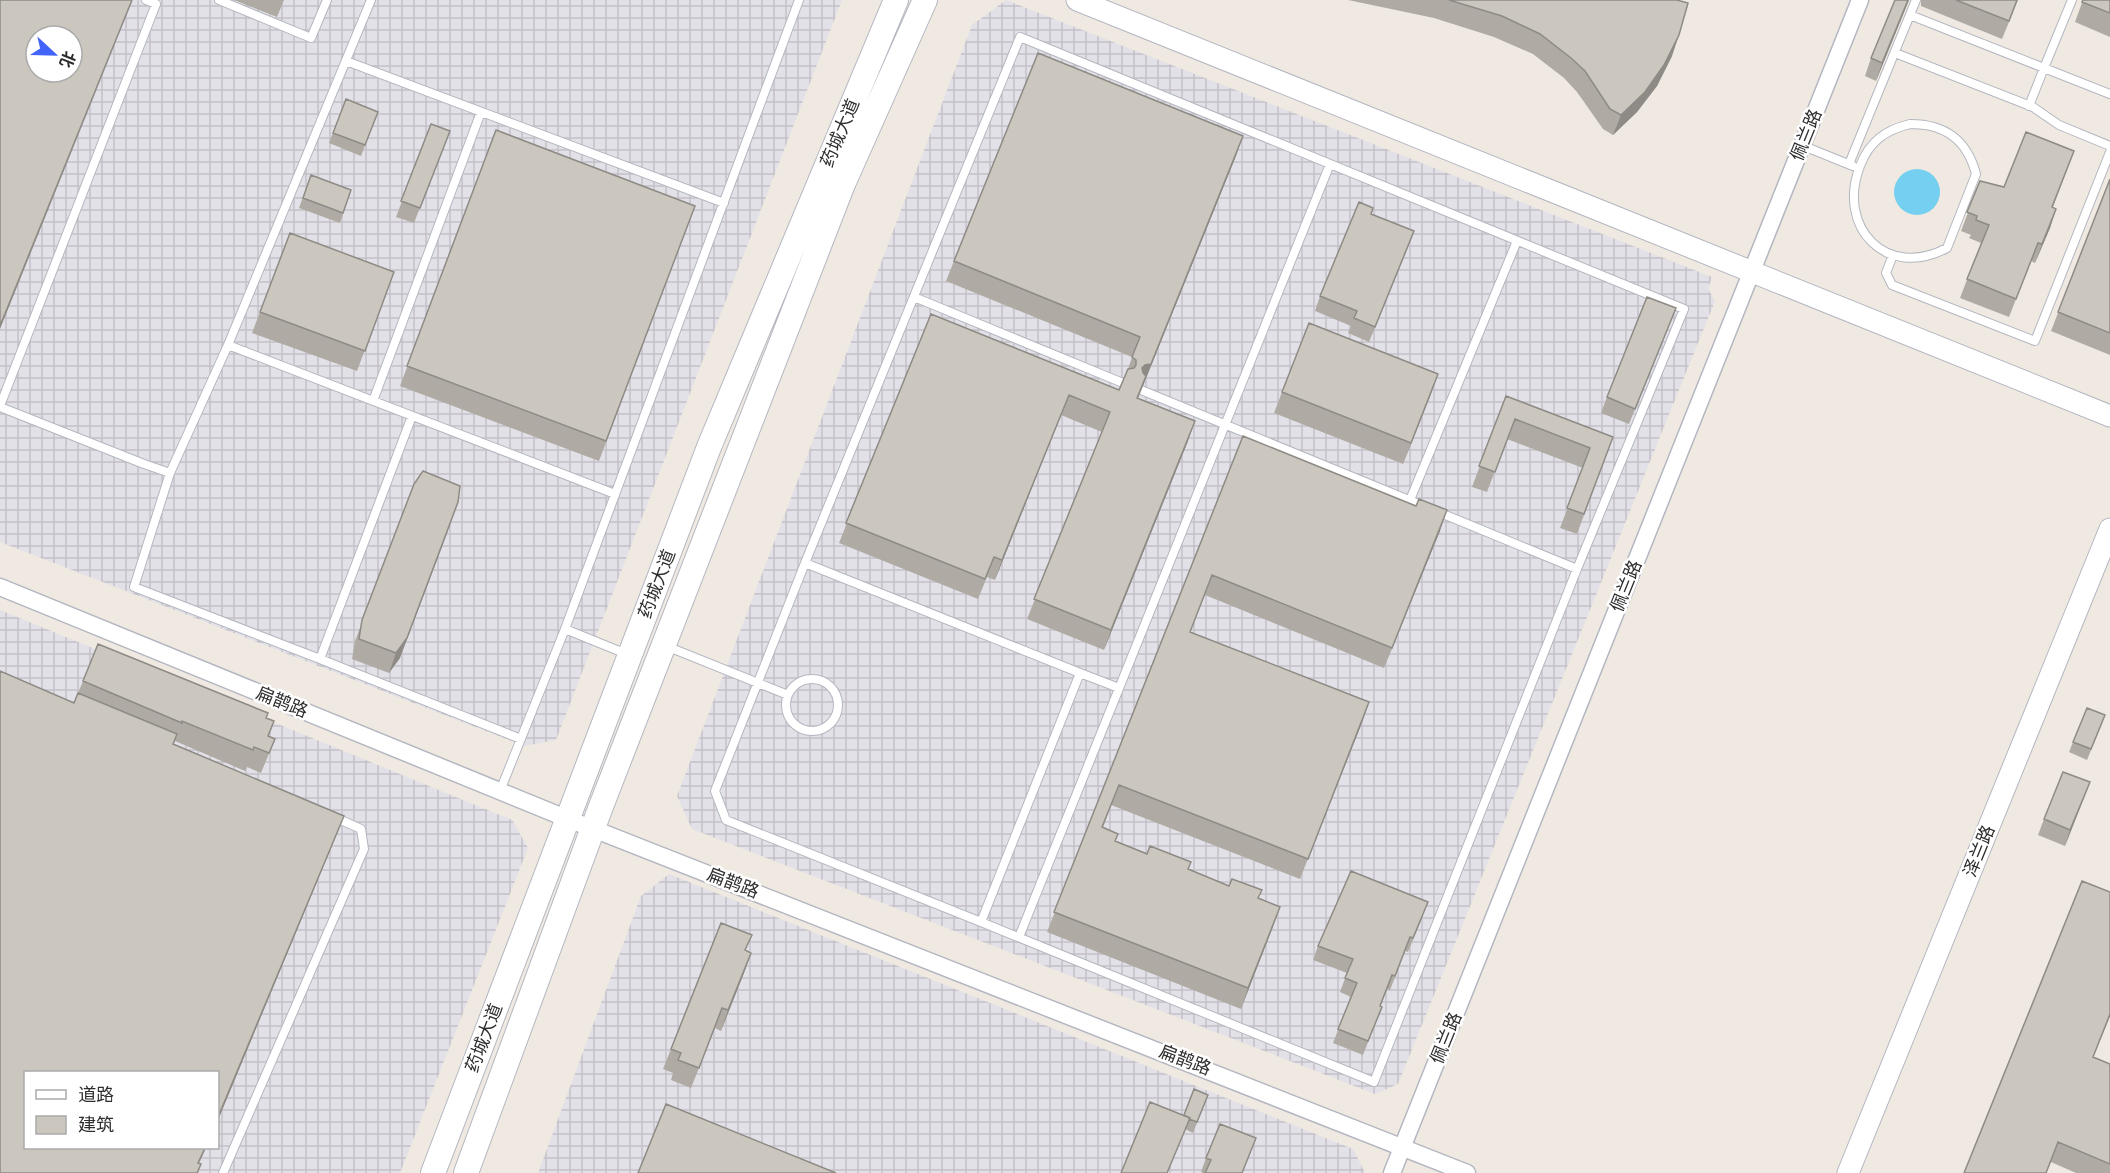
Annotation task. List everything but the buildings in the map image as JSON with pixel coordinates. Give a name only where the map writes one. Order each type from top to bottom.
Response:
[{"type":"main road","name":"药城大道","points":[[433,1173],[709,447],[896,0]]},
{"type":"main road","name":"药城大道","points":[[466,1173],[594,828],[843,184],[925,0]]},
{"type":"street","points":[[1077,0],[2110,416]]},
{"type":"street","name":"佩兰路","points":[[1392,1173],[1860,0]]},
{"type":"street","name":"泽兰路","points":[[1848,1173],[2110,529]]},
{"type":"street","name":"扁鹊路","points":[[0,586],[568,819],[1467,1173]]},
{"type":"lane","points":[[146,0],[156,4],[0,407],[170,473]]},
{"type":"lane","points":[[219,0],[311,38],[327,0]]},
{"type":"lane","points":[[371,0],[228,345],[170,473],[134,587],[521,739]]},
{"type":"lane","points":[[500,791],[565,629],[799,0]]},
{"type":"lane","points":[[1850,165],[1916,0]]},
{"type":"lane","points":[[2029,106],[2072,0]]},
{"type":"lane","points":[[1910,15],[2110,94]]},
{"type":"lane","points":[[1020,37],[1330,164],[1684,309],[1577,569],[1374,1082],[981,921],[726,820],[715,791],[805,563],[1020,37]]},
{"type":"lane","points":[[1895,53],[2029,106],[2059,125],[2110,146]]},
{"type":"lane","points":[[346,61],[724,203]]},
{"type":"lane","points":[[373,400],[481,112]]},
{"type":"lane","points":[[1910,124],[1934,126],[1945,130],[1962,144],[1974,164],[1976,174],[1947,248],[1926,257],[1915,258],[1893,255],[1873,243],[1865,235],[1854,214],[1852,191],[1859,168],[1863,157],[1878,138],[1888,131],[1910,124]]},
{"type":"lane","points":[[1802,145],[1859,168]]},
{"type":"lane","points":[[1893,255],[1886,273],[1892,285],[2035,341],[2110,152]]},
{"type":"lane","points":[[1019,937],[1330,164]]},
{"type":"lane","points":[[1410,500],[1517,241]]},
{"type":"lane","points":[[914,297],[1123,383]]},
{"type":"lane","points":[[228,345],[615,494]]},
{"type":"lane","points":[[1141,390],[1577,569]]},
{"type":"lane","points":[[320,659],[412,416]]},
{"type":"lane","points":[[805,563],[1119,688]]},
{"type":"lane","points":[[565,629],[630,655]]},
{"type":"lane","points":[[664,645],[788,695]]},
{"type":"lane","points":[[981,921],[1080,673]]},
{"type":"lane","points":[[814,679],[822,681],[829,685],[838,698],[836,715],[826,727],[819,730],[803,729],[790,719],[786,703],[788,695],[799,683],[814,679]]},
{"type":"lane","points":[[223,1173],[364,849],[362,829],[328,815]]},
{"type":"shaded area","points":[[0,0],[842,0],[556,740],[524,746],[0,542]]},
{"type":"shaded area","points":[[1006,0],[1712,277],[1708,289],[1715,301],[1398,1084],[1375,1094],[692,829],[677,796],[972,25]]},
{"type":"shaded area","points":[[0,610],[512,820],[528,848],[400,1173],[0,1173]]},
{"type":"shaded area","points":[[669,874],[1353,1149],[1365,1173],[538,1173],[641,896]]},
{"type":"water","points":[[1917,169],[1926,170],[1934,175],[1939,183],[1939,201],[1934,209],[1926,214],[1917,215],[1908,214],[1900,209],[1895,201],[1894,192],[1895,183],[1900,175],[1908,170]]}]
